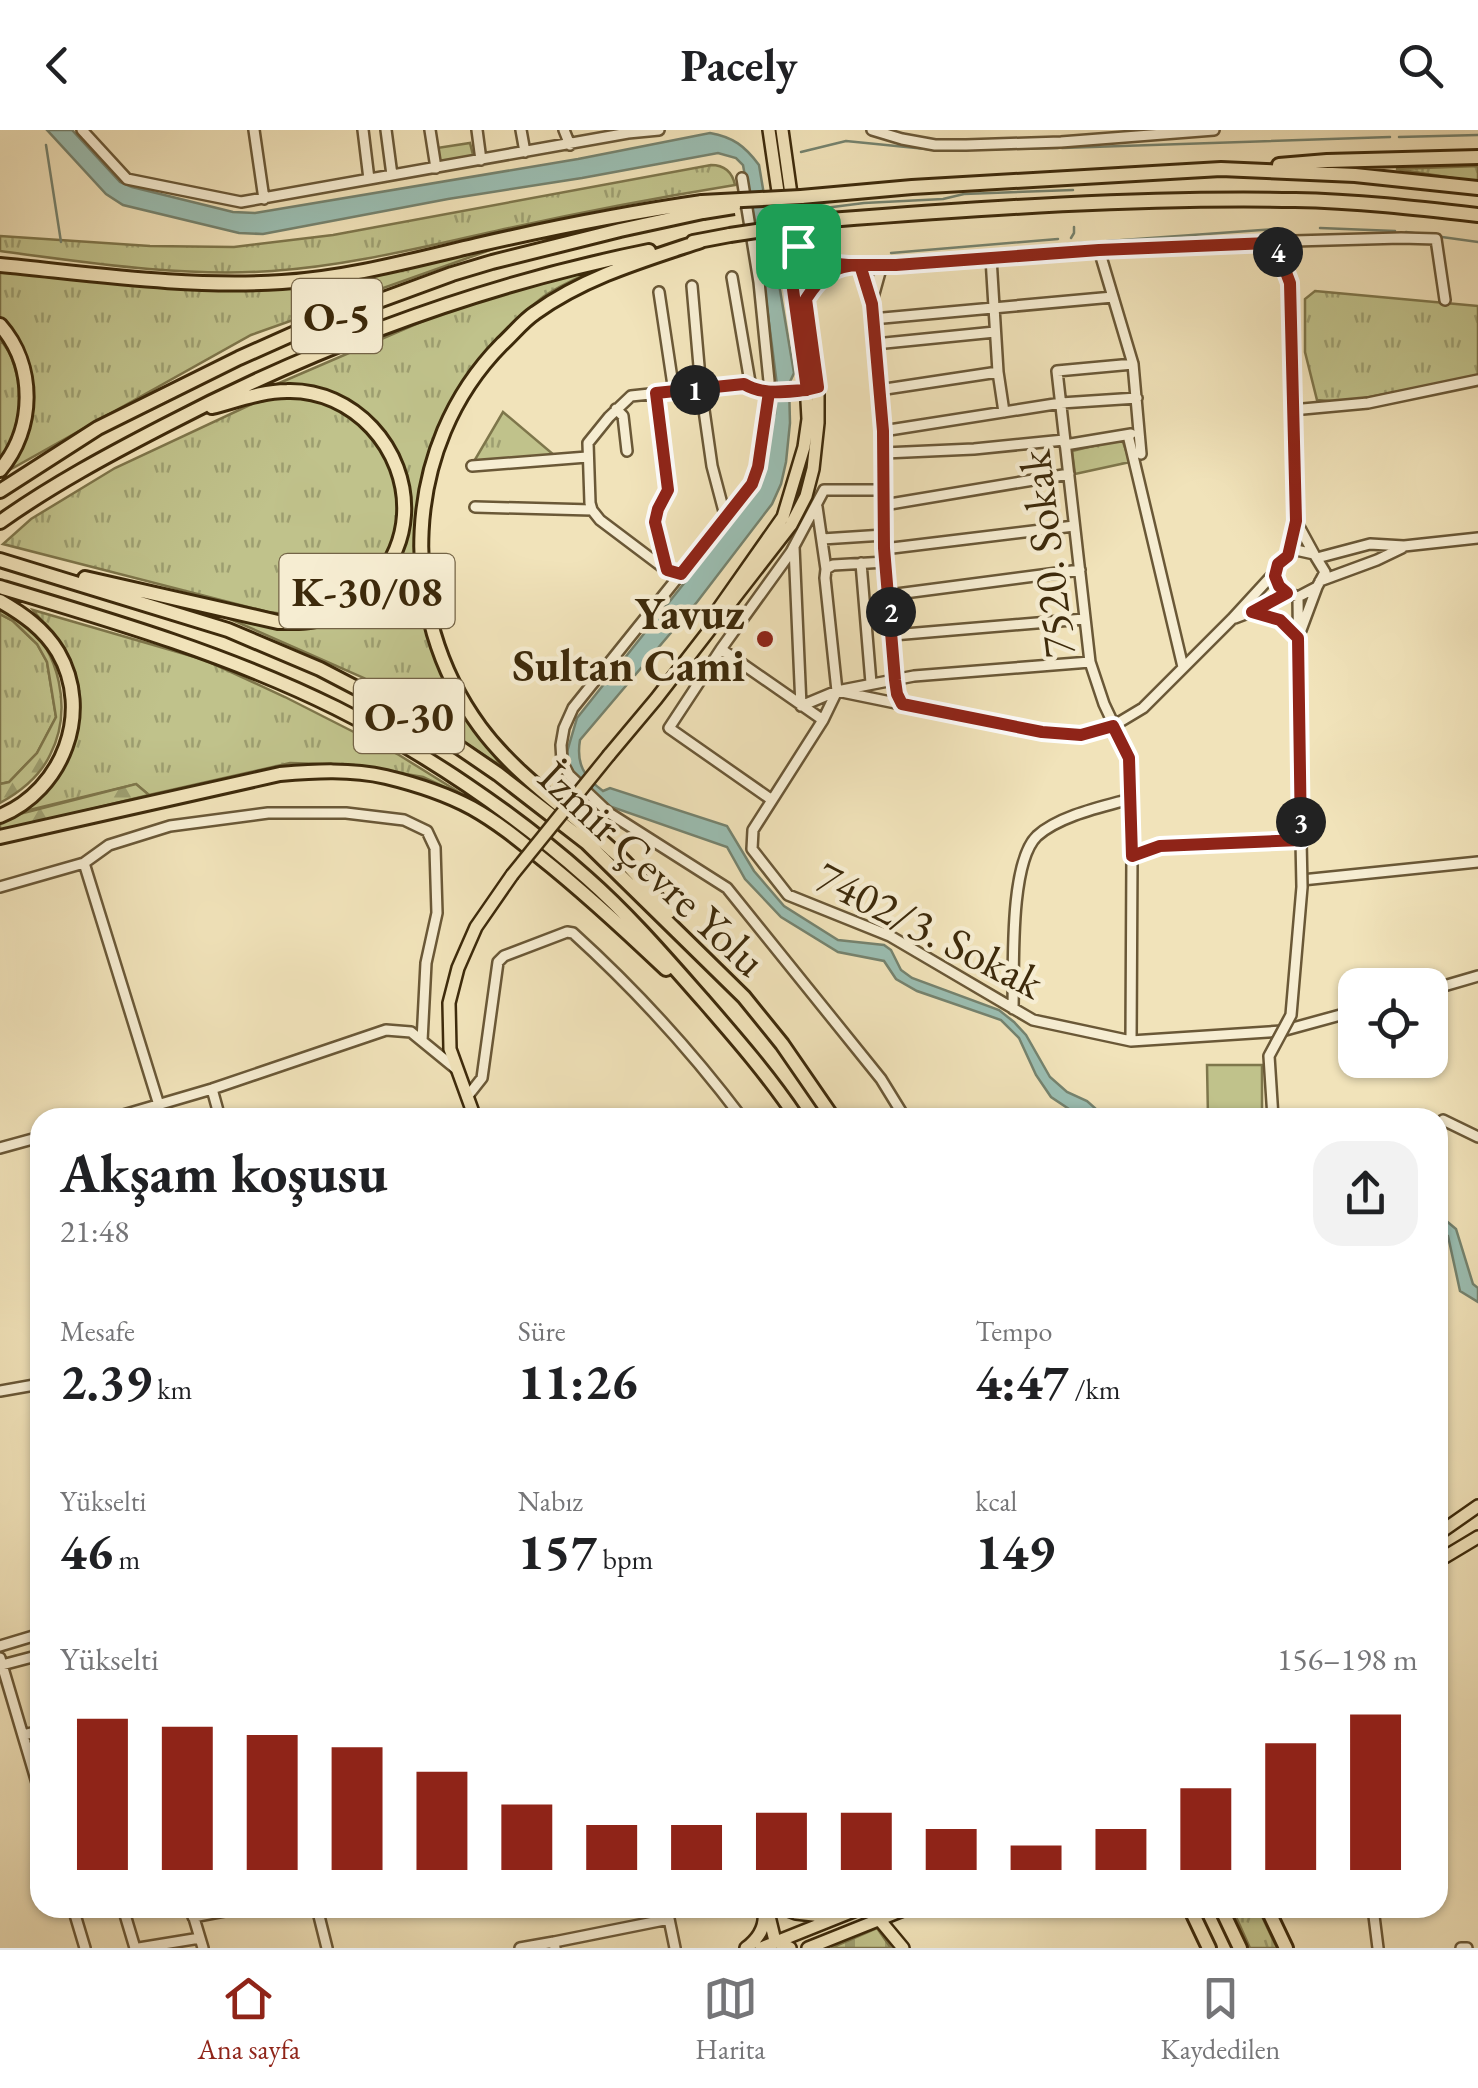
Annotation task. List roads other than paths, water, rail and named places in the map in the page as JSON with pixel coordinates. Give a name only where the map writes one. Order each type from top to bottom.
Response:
[{"type":"highway","points":[[1221,169],[1327,161],[1478,157]]},
{"type":"highway","name":"O-5","points":[[0,491],[98,428],[313,326],[479,266],[703,207],[791,203],[833,193],[1221,169],[1355,175],[1478,188]]},
{"type":"highway","name":"O-5","points":[[6,518],[93,464],[269,373],[450,303],[614,258],[829,220],[984,208],[1298,200],[1429,210],[1478,218]]},
{"type":"highway","points":[[0,265],[194,283],[283,282],[390,265],[634,212],[703,207]]},
{"type":"highway","points":[[701,241],[617,269],[572,289],[531,315],[488,360],[462,396],[439,443],[426,491],[420,541],[424,598],[438,648],[462,700],[480,727],[503,755],[616,853],[744,996]]},
{"type":"highway","points":[[0,325],[22,366],[27,398],[16,448],[0,470]]},
{"type":"highway","name":"K-30/08","points":[[0,560],[278,622],[315,620],[351,604],[370,588],[396,550],[404,514],[396,466],[371,425],[342,404],[286,390],[186,414]]},
{"type":"highway","name":"İzmir Çevre Yolu","points":[[0,560],[228,630],[320,670],[427,726],[498,774],[587,843],[744,996],[826,1108]]},
{"type":"highway","name":"İzmir Çevre Yolu","points":[[0,587],[200,651],[279,682],[386,736],[508,815],[589,880],[651,940],[728,1028],[789,1108]]},
{"type":"highway","points":[[0,601],[27,616],[57,651],[73,704],[70,739],[52,775],[35,795],[0,816]]},
{"type":"highway","points":[[0,839],[280,774],[314,771],[383,776],[470,806],[504,828],[598,903],[728,1028]]},
{"type":"highway","points":[[1195,1918],[1209,1948]]},
{"type":"highway","points":[[1226,1918],[1240,1948]]},
{"type":"highway","points":[[1272,1918],[1286,1948]]},
{"type":"main road","points":[[471,1108],[450,1049],[449,1004],[458,968],[476,927],[512,876],[791,525],[806,496],[818,423],[807,389],[791,203],[769,130]]},
{"type":"main road","points":[[782,130],[798,246],[796,270],[806,299],[807,389]]},
{"type":"main road","points":[[1448,1527],[1478,1506]]},
{"type":"main road","points":[[1448,1555],[1478,1536]]},
{"type":"main road","points":[[746,1948],[761,1932],[765,1918]]},
{"type":"main road","points":[[770,1918],[784,1944]]},
{"type":"main road","points":[[781,1918],[784,1944]]},
{"type":"main road","points":[[760,1948],[784,1944],[836,1918]]},
{"type":"main road","points":[[808,1948],[878,1918],[903,1948]]},
{"type":"street","points":[[82,130],[128,179],[241,202],[659,130]]},
{"type":"street","points":[[254,130],[264,199]]},
{"type":"street","points":[[363,130],[369,179]]},
{"type":"street","points":[[386,130],[392,175]]},
{"type":"street","points":[[430,130],[436,168]]},
{"type":"street","points":[[477,130],[481,160]]},
{"type":"street","points":[[521,130],[526,152]]},
{"type":"street","points":[[564,130],[570,145]]},
{"type":"street","points":[[872,130],[935,144],[1061,142],[1214,130]]},
{"type":"street","points":[[935,144],[938,130]]},
{"type":"street","points":[[1060,130],[1061,142]]},
{"type":"street","points":[[742,178],[769,392],[758,467],[752,484],[726,519],[572,708],[564,728],[562,762],[569,775],[608,812],[727,888],[880,1079],[899,1108]]},
{"type":"street","points":[[796,270],[1099,250],[1400,238],[1436,240],[1445,300]]},
{"type":"street","points":[[1269,243],[1278,251],[1290,283],[1296,521],[1288,556]]},
{"type":"street","points":[[798,246],[816,262],[830,267]]},
{"type":"street","points":[[1099,250],[1133,364],[1141,454]]},
{"type":"street","points":[[990,258],[1004,412]]},
{"type":"street","points":[[860,265],[872,304]]},
{"type":"street","points":[[882,265],[872,319],[883,431],[884,548],[895,680],[902,704]]},
{"type":"street","points":[[806,299],[830,267]]},
{"type":"street","points":[[732,277],[750,388]]},
{"type":"street","points":[[692,286],[712,466],[726,519]]},
{"type":"street","points":[[659,292],[674,392]]},
{"type":"street","points":[[872,319],[1113,297]]},
{"type":"street","points":[[875,344],[995,332]]},
{"type":"street","name":"7520. Sokak","points":[[1131,1041],[1129,758],[1090,662],[1058,371],[1133,364]]},
{"type":"street","points":[[879,390],[998,372]]},
{"type":"street","points":[[1292,410],[1368,403],[1478,380]]},
{"type":"street","points":[[681,574],[667,570],[592,510],[588,443],[631,396],[744,384],[769,392],[807,389]]},
{"type":"street","points":[[656,393],[668,490],[655,522],[667,570]]},
{"type":"street","points":[[883,431],[1061,403],[1137,398]]},
{"type":"street","points":[[616,408],[623,416],[627,450]]},
{"type":"street","points":[[884,452],[974,450],[1140,432]]},
{"type":"street","points":[[1128,434],[1183,668]]},
{"type":"street","points":[[472,466],[587,457]]},
{"type":"street","points":[[884,505],[1068,474]]},
{"type":"street","points":[[816,504],[837,692],[772,800],[669,728],[794,548],[816,504],[824,490],[884,490]]},
{"type":"street","points":[[474,507],[592,510]]},
{"type":"street","points":[[1296,521],[1325,572],[1298,638]]},
{"type":"street","points":[[884,548],[1074,526]]},
{"type":"street","points":[[822,538],[884,535]]},
{"type":"street","points":[[1298,597],[1279,586],[1275,576],[1278,564],[1296,550],[1315,556],[1370,544],[1404,546],[1478,538]]},
{"type":"street","points":[[1298,597],[1404,546]]},
{"type":"street","points":[[794,548],[801,706]]},
{"type":"street","points":[[826,569],[833,565],[886,562]]},
{"type":"street","points":[[862,563],[871,683]]},
{"type":"street","points":[[889,595],[1080,570]]},
{"type":"street","points":[[837,692],[1042,732],[1081,735],[1113,726],[1142,708],[1277,570]]},
{"type":"street","points":[[1232,619],[1287,593]]},
{"type":"street","points":[[1273,1108],[1269,1056],[1291,1015],[1302,880],[1298,597]]},
{"type":"street","points":[[1252,612],[1280,620],[1298,638]]},
{"type":"street","points":[[893,634],[1084,618]]},
{"type":"street","points":[[721,649],[822,720]]},
{"type":"street","points":[[801,706],[837,692],[914,676],[1090,662]]},
{"type":"street","points":[[1013,1009],[1017,894],[1027,849],[1050,826],[1130,799]]},
{"type":"street","name":"7402/3. Sokak","points":[[772,800],[753,830],[752,849],[788,895],[890,936],[1033,1020],[1131,1041],[1282,1032],[1338,1016]]},
{"type":"street","points":[[0,887],[84,863],[109,846],[170,826],[268,813],[346,813],[404,820],[426,831],[435,848],[438,914],[426,963],[422,1040]]},
{"type":"street","points":[[1132,856],[1160,846],[1301,840]]},
{"type":"street","points":[[1302,880],[1478,862]]},
{"type":"street","points":[[84,863],[161,1108]]},
{"type":"street","points":[[467,1097],[482,1078],[498,962],[504,956],[567,932],[574,933],[630,984],[734,1108]]},
{"type":"street","points":[[1448,985],[1478,976]]},
{"type":"street","points":[[149,1108],[386,1030],[411,1032],[457,1070]]},
{"type":"street","points":[[212,1090],[217,1108]]},
{"type":"street","points":[[1448,1122],[1478,1137]]},
{"type":"street","points":[[0,1148],[30,1140]]},
{"type":"street","points":[[0,1392],[30,1386]]},
{"type":"street","points":[[0,1646],[30,1637]]},
{"type":"street","points":[[30,1657],[1,1662],[30,1759]]},
{"type":"street","points":[[23,1736],[30,1734]]},
{"type":"street","points":[[76,1918],[84,1948]]},
{"type":"street","points":[[126,1918],[137,1948],[202,1943],[194,1918]]},
{"type":"street","points":[[320,1918],[327,1948]]},
{"type":"street","points":[[1374,1918],[1378,1948]]},
{"type":"street","points":[[520,1948],[555,1945],[669,1919],[675,1948]]},
{"type":"water","points":[[47,130],[72,130],[120,182],[132,187],[233,212],[255,213],[710,133],[743,148],[759,165],[794,373],[789,384],[790,423],[781,484],[772,504],[697,602],[580,740],[581,763],[586,775],[603,791],[610,788],[727,826],[754,871],[784,906],[838,940],[884,945],[901,970],[912,978],[999,1010],[1026,1035],[1050,1077],[1095,1108],[1068,1108],[1051,1097],[1019,1038],[1001,1020],[917,991],[896,979],[884,961],[838,952],[781,917],[745,879],[727,847],[606,805],[571,774],[567,752],[577,718],[755,494],[766,463],[777,385],[762,268],[743,165],[736,158],[718,153],[263,234],[239,233],[123,205],[106,194]]},
{"type":"water","points":[[1448,1222],[1456,1229],[1473,1284],[1478,1288],[1478,1302],[1460,1291]]},
{"type":"waterway","points":[[1399,137],[1478,135]]},
{"type":"waterway","points":[[1062,148],[1390,137]]},
{"type":"waterway","points":[[801,152],[846,141],[936,150],[1058,148]]},
{"type":"waterway","points":[[46,145],[61,242]]},
{"type":"waterway","points":[[809,210],[964,194],[1073,190]]},
{"type":"waterway","points":[[1071,238],[1074,227]]},
{"type":"waterway","points":[[1320,228],[1395,231]]},
{"type":"waterway","points":[[1067,244],[1277,229]]},
{"type":"waterway","points":[[1406,232],[1478,242]]},
{"type":"waterway","points":[[891,253],[1058,239]]},
{"type":"waterway","points":[[900,258],[1064,245]]},
{"type":"place","name":"Yavuz Sultan Cami","points":[[765,639]]}]
